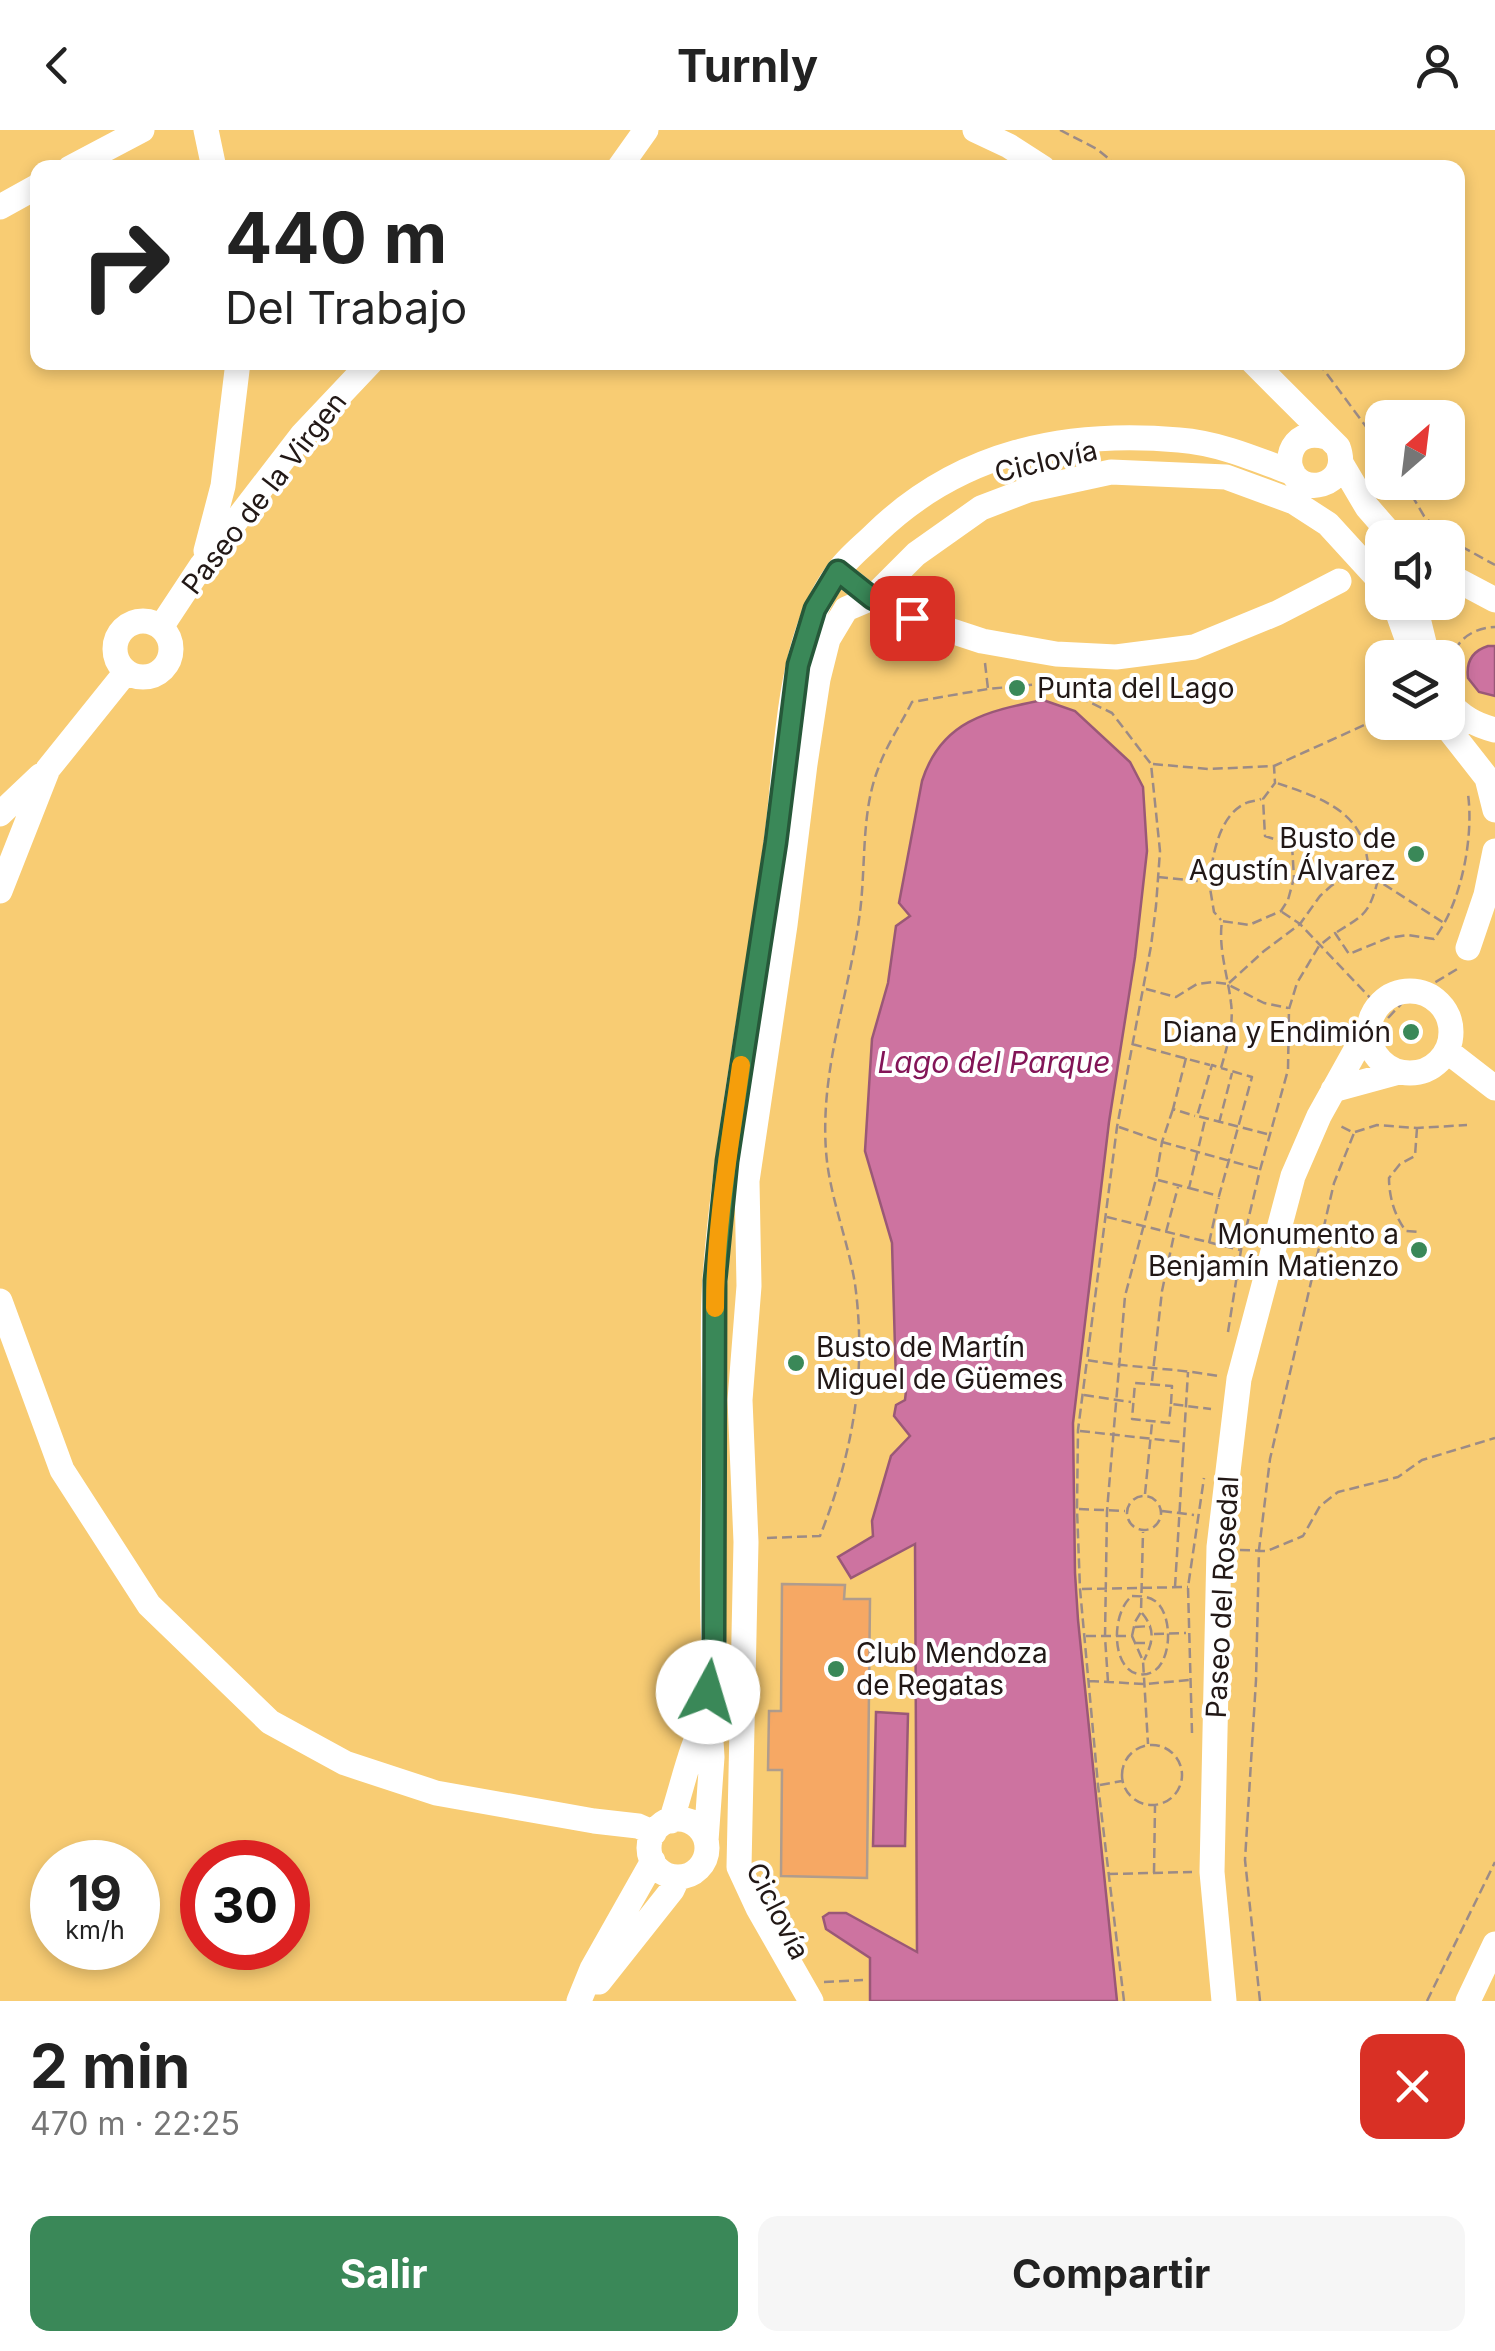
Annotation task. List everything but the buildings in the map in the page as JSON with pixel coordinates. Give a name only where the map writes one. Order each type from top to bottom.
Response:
[{"type":"street","points":[[85,160],[142,130]]},
{"type":"street","points":[[206,130],[212,160]]},
{"type":"street","points":[[625,160],[646,130]]},
{"type":"street","points":[[975,130],[1031,160]]},
{"type":"street","points":[[0,207],[30,190]]},
{"type":"street","points":[[202,565],[223,486],[237,370]]},
{"type":"street","name":"Paseo de la Virgen","points":[[160,627],[202,565],[302,435],[363,370]]},
{"type":"street","points":[[1258,370],[1296,443]]},
{"type":"street","points":[[1260,370],[1338,447],[1341,463],[1378,520]]},
{"type":"street","points":[[1232,450],[1296,443],[1309,435],[1326,437]]},
{"type":"street","points":[[652,1862],[663,1873],[678,1877],[701,1866],[705,1859],[712,1757],[708,1714],[714,1646],[715,1281],[727,1161],[776,842],[798,665],[815,609],[838,571],[894,516],[961,473],[1001,455],[1048,444],[1110,438],[1181,440],[1232,450],[1293,473],[1306,484],[1323,484],[1367,507]]},
{"type":"street","points":[[1293,473],[1290,454],[1296,443]]},
{"type":"street","points":[[1323,484],[1335,476],[1341,463]]},
{"type":"street","points":[[814,1992],[758,1908],[739,1867],[746,1542],[740,1400],[749,1286],[747,1181],[818,679],[828,639],[846,608],[872,598],[916,554],[981,508],[1028,490],[1111,472],[1226,478],[1294,502],[1328,524],[1365,564]]},
{"type":"street","points":[[838,571],[872,598],[912,618],[982,642],[1056,654],[1116,657],[1194,647],[1277,613],[1339,581]]},
{"type":"street","points":[[1465,585],[1495,600]]},
{"type":"street","points":[[142,621],[160,627],[167,633],[172,650],[166,667],[151,677],[126,672],[119,664],[114,645],[124,628],[142,621]]},
{"type":"street","points":[[0,814],[48,769],[126,672]]},
{"type":"street","points":[[1465,719],[1495,730]]},
{"type":"street","points":[[1458,740],[1487,778],[1495,810]]},
{"type":"street","points":[[0,891],[48,769]]},
{"type":"street","points":[[1466,956],[1486,895],[1495,851]]},
{"type":"street","points":[[1332,1090],[1399,1072],[1413,1074],[1438,1062],[1447,1051],[1452,1030],[1447,1012],[1436,999],[1421,991],[1398,991],[1387,996],[1372,1026],[1380,1060],[1399,1072]]},
{"type":"street","name":"Paseo del Rosedal","points":[[1224,2001],[1212,1872],[1218,1548],[1239,1379],[1293,1176],[1332,1090],[1372,1026]]},
{"type":"street","points":[[1447,1051],[1495,1088]]},
{"type":"street","points":[[0,1301],[62,1470],[149,1605],[270,1722],[345,1764],[436,1793],[594,1821],[638,1826],[689,1822],[703,1833],[706,1842]]},
{"type":"street","points":[[712,1757],[727,1743],[730,1661],[714,1646]]},
{"type":"street","points":[[581,2001],[592,1970],[652,1862],[650,1842],[663,1826],[686,1778],[696,1736],[708,1714]]},
{"type":"street","points":[[581,2001],[672,1890],[678,1877]]},
{"type":"street","points":[[1468,2001],[1495,1944]]},
{"type":"path","points":[[1060,130],[1111,160]]},
{"type":"path","points":[[1324,370],[1365,425]]},
{"type":"path","points":[[1465,549],[1495,565]]},
{"type":"path","points":[[1462,640],[1476,630],[1495,627]]},
{"type":"path","points":[[982,642],[988,688]]},
{"type":"path","points":[[746,1542],[820,1536],[838,1491],[858,1403],[859,1335],[854,1283],[826,1154],[826,1118],[841,1004],[860,914],[869,802],[877,770],[912,702],[988,688],[1050,683],[1112,713],[1151,764],[1160,852],[1151,946],[1117,1127],[1078,1430],[1083,1636],[1124,2001]]},
{"type":"path","points":[[1151,764],[1209,769],[1274,766],[1365,725]]},
{"type":"path","points":[[1263,799],[1265,836],[1292,845],[1294,878],[1288,900],[1281,910],[1248,925],[1222,921],[1214,912],[1209,882],[1222,830],[1232,814],[1246,803],[1263,799],[1275,783],[1274,766]]},
{"type":"path","points":[[1275,783],[1312,795],[1342,811],[1363,842],[1370,875]]},
{"type":"path","points":[[1335,933],[1350,954],[1388,938],[1408,935],[1434,939],[1446,924],[1465,863],[1470,809],[1467,791]]},
{"type":"path","points":[[1228,984],[1264,950],[1300,924],[1320,896],[1346,876],[1370,875],[1446,924]]},
{"type":"path","points":[[1157,877],[1209,882]]},
{"type":"path","points":[[1288,1070],[1289,1009],[1298,983],[1320,946],[1371,906],[1378,880]]},
{"type":"path","points":[[1281,910],[1320,946],[1372,1026],[1466,956]]},
{"type":"path","points":[[1221,1068],[1230,1035],[1232,1006],[1220,932],[1222,921]]},
{"type":"path","points":[[1144,988],[1176,997],[1197,984],[1228,984],[1264,1003],[1289,1009]]},
{"type":"path","points":[[1132,1044],[1252,1077],[1210,1243]]},
{"type":"path","points":[[1108,1682],[1108,1511],[1125,1296],[1186,1058]]},
{"type":"path","points":[[1197,1116],[1212,1065]]},
{"type":"path","points":[[1219,1123],[1232,1072]]},
{"type":"path","points":[[1173,1109],[1270,1135]]},
{"type":"path","points":[[1319,1116],[1354,1133]]},
{"type":"path","points":[[1189,1188],[1206,1119]]},
{"type":"path","points":[[1260,2001],[1245,1860],[1256,1680],[1258,1550],[1270,1459],[1334,1183],[1359,1129],[1467,1124]]},
{"type":"path","points":[[1117,1127],[1260,1170]]},
{"type":"path","points":[[1417,1128],[1415,1156],[1394,1170],[1389,1187],[1400,1224],[1406,1232],[1420,1232]]},
{"type":"path","points":[[1156,1180],[1219,1196]]},
{"type":"path","points":[[1166,1233],[1178,1185]]},
{"type":"path","points":[[1106,1217],[1241,1250]]},
{"type":"path","points":[[1152,1384],[1162,1291],[1174,1235]]},
{"type":"path","points":[[1087,1360],[1239,1379]]},
{"type":"path","points":[[1175,1587],[1188,1370]]},
{"type":"path","points":[[1136,1382],[1152,1384],[1172,1386],[1169,1423],[1132,1419],[1136,1382]]},
{"type":"path","points":[[1083,1395],[1134,1402]]},
{"type":"path","points":[[1170,1404],[1218,1410]]},
{"type":"path","points":[[1145,1496],[1152,1421]]},
{"type":"path","points":[[1078,1430],[1183,1442]]},
{"type":"path","points":[[1218,1548],[1268,1551],[1303,1536],[1320,1506],[1338,1492],[1398,1477],[1422,1460],[1495,1438]]},
{"type":"path","points":[[1145,1496],[1156,1501],[1161,1511],[1154,1527],[1143,1530],[1129,1522],[1126,1511],[1130,1502],[1145,1496]]},
{"type":"path","points":[[1077,1509],[1126,1511]]},
{"type":"path","points":[[1161,1511],[1197,1515]]},
{"type":"path","points":[[1143,1530],[1140,1612],[1132,1636],[1143,1661],[1148,1746]]},
{"type":"path","points":[[1080,1589],[1188,1587]]},
{"type":"path","points":[[1132,1596],[1140,1596],[1155,1601],[1168,1622],[1168,1646],[1162,1662],[1156,1670],[1144,1674],[1129,1669],[1117,1648],[1121,1608],[1132,1596]]},
{"type":"path","points":[[1140,1612],[1152,1634],[1152,1644],[1143,1661]]},
{"type":"path","points":[[1134,1628],[1151,1626]]},
{"type":"path","points":[[1152,1634],[1189,1633]]},
{"type":"path","points":[[1083,1636],[1132,1636]]},
{"type":"path","points":[[1134,1642],[1152,1644]]},
{"type":"path","points":[[1087,1680],[1145,1684],[1191,1680]]},
{"type":"path","points":[[1148,1746],[1166,1749],[1174,1755],[1182,1772],[1172,1798],[1155,1805],[1135,1800],[1122,1781],[1124,1764],[1130,1755],[1148,1746]]},
{"type":"path","points":[[1098,1785],[1122,1781]]},
{"type":"path","points":[[1154,1875],[1155,1805]]},
{"type":"path","points":[[1427,2001],[1495,1862]]},
{"type":"path","points":[[814,1992],[863,1980]]},
{"type":"shaded area","points":[[0,130],[1495,130],[1495,2001],[0,2001]]},
{"type":"water","points":[[1488,646],[1495,646],[1495,696],[1479,692],[1468,678],[1471,658]]},
{"type":"water","name":"Lago del Parque","points":[[1043,700],[1075,711],[1130,762],[1143,787],[1147,851],[1073,1423],[1078,1620],[1117,2001],[870,2001],[870,1958],[826,1929],[823,1917],[846,1913],[917,1952],[915,1544],[851,1578],[838,1557],[873,1536],[872,1521],[891,1456],[910,1436],[894,1416],[906,1391],[896,1383],[892,1243],[865,1151],[872,1039],[888,983],[896,926],[910,916],[899,903],[922,781],[930,761],[954,732],[969,722]]},
{"type":"water","points":[[876,1712],[908,1714],[905,1846],[873,1846]]},
{"type":"slow traffic","points":[[715,1308],[727,1161],[741,1065]]},
{"type":"place","name":"Punta del Lago","points":[[1017,688]]},
{"type":"place","name":"Busto de Agustín Álvarez","points":[[1416,854]]},
{"type":"place","name":"Diana y Endimión","points":[[1411,1032]]},
{"type":"place","name":"Monumento a Benjamín Matienzo","points":[[1419,1250]]},
{"type":"place","name":"Busto de Martín Miguel de Güemes","points":[[796,1363]]},
{"type":"place","name":"Club Mendoza de Regatas","points":[[836,1669]]},
{"type":"route","points":[[708,1692],[714,1646],[715,1281],[727,1161],[776,842],[798,665],[815,609],[838,571],[872,598],[912,618]]}]
